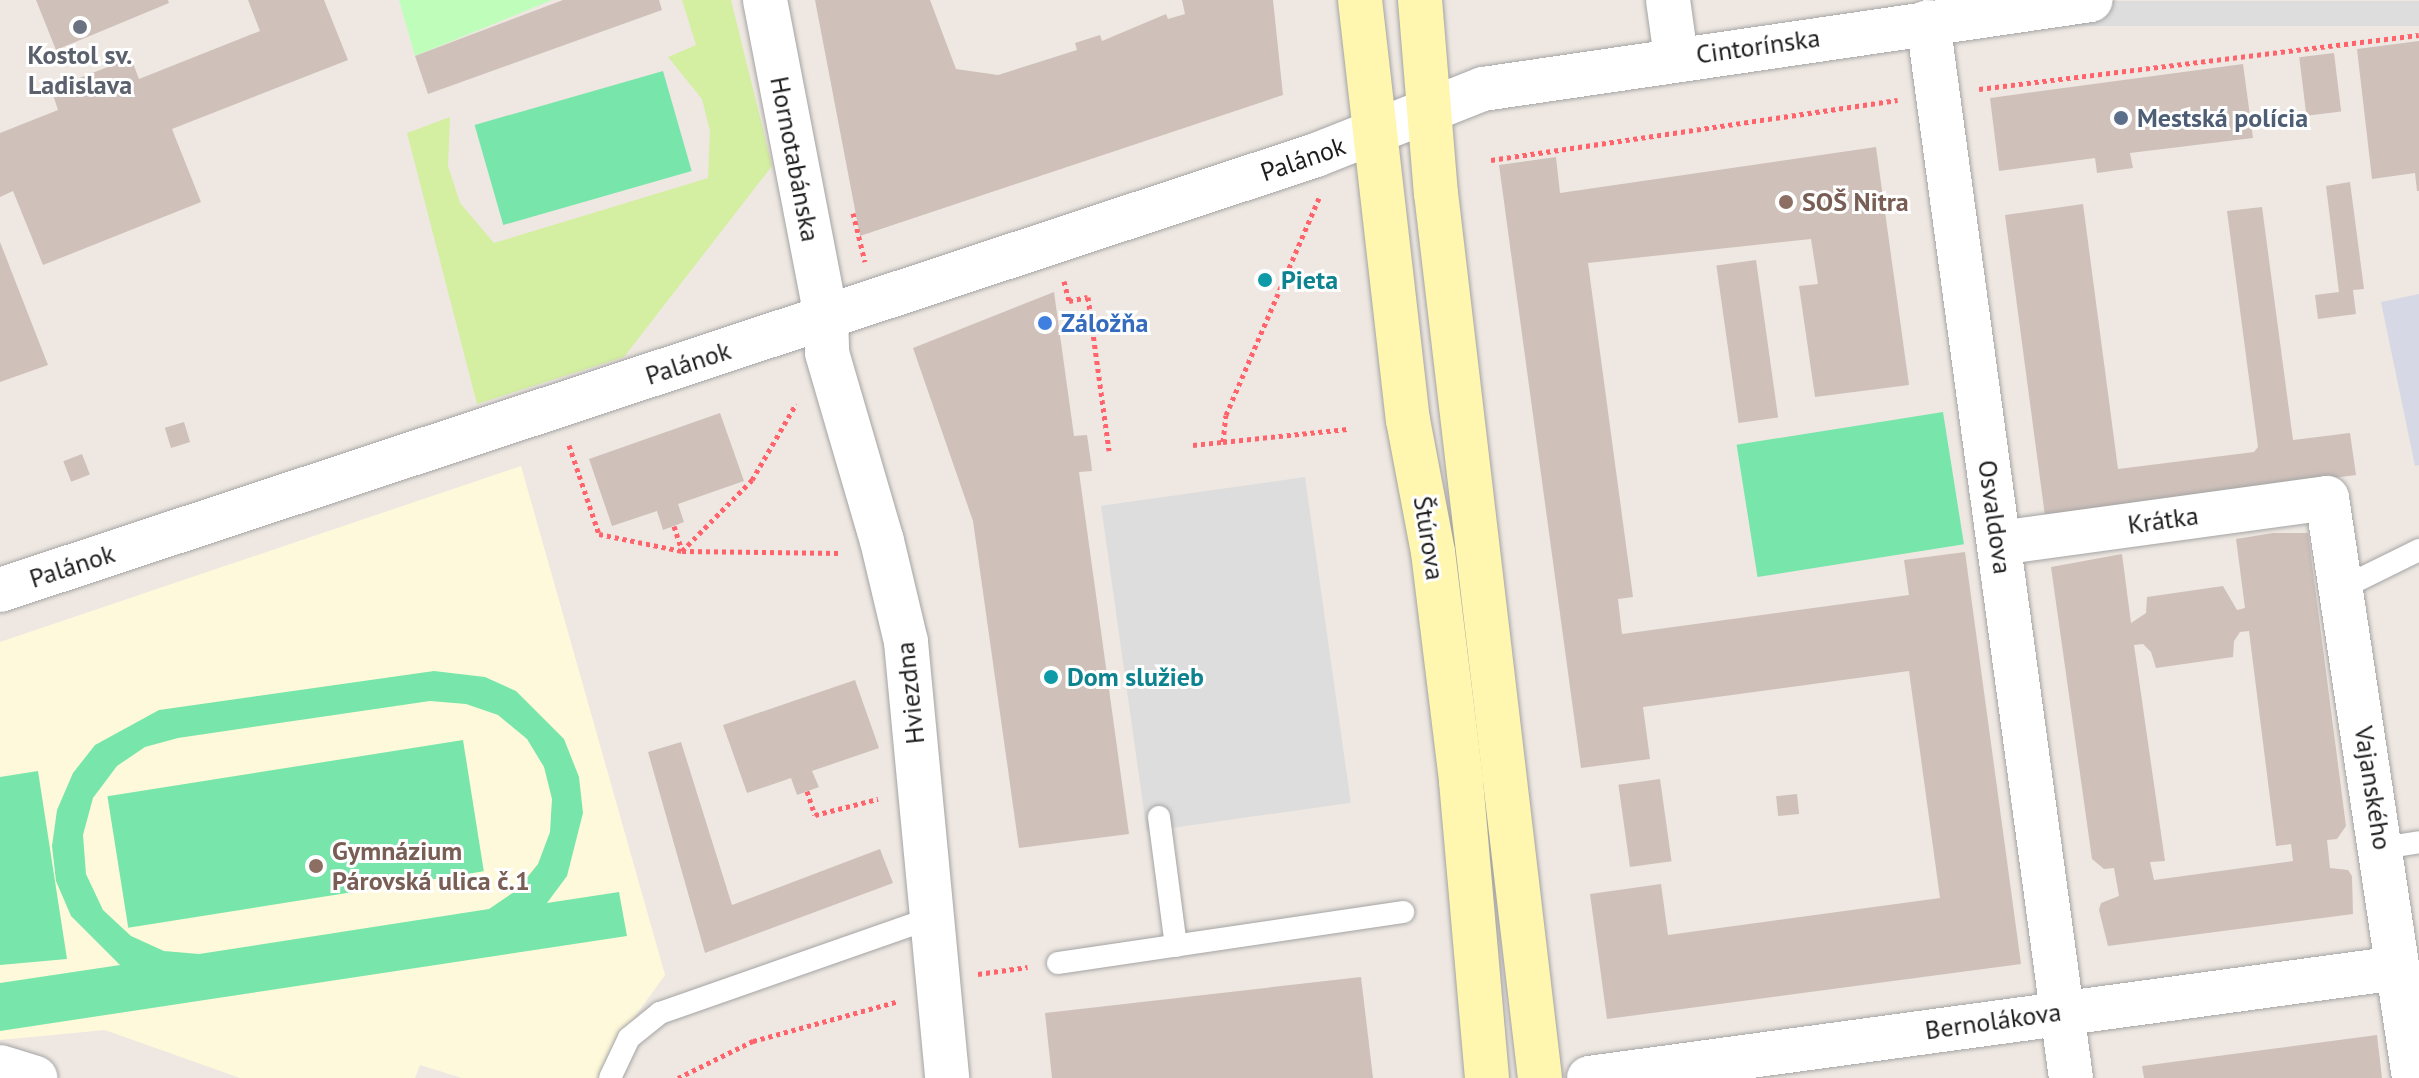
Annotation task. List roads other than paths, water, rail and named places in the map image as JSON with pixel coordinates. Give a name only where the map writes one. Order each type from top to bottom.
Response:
[{"type":"main road","name":"Štúrova","points":[[1360,0],[1408,420],[1433,552],[1459,766],[1487,1078]]},
{"type":"main road","name":"Štúrova","points":[[1420,0],[1428,106],[1540,1078]]},
{"type":"street","name":"Hornotabánska","points":[[765,0],[826,335]]},
{"type":"street","points":[[1668,0],[1676,57]]},
{"type":"street","name":"Cintorínska","points":[[1374,134],[1428,106],[1483,89],[1676,57],[2091,0]]},
{"type":"street","name":"Osvaldova","points":[[1928,22],[2071,1078]]},
{"type":"street","name":"Palánok","points":[[0,590],[826,335],[1374,134]]},
{"type":"street","name":"Hviezdna","points":[[826,335],[906,642],[947,1078]]},
{"type":"street","name":"Krátka","points":[[1999,543],[2327,498]]},
{"type":"street","name":"Vajanského","points":[[2327,498],[2342,588],[2401,845],[2397,968],[2414,1078]]},
{"type":"street","name":"Bernolákova","points":[[1589,1078],[2397,968]]},
{"type":"street","points":[[0,1067],[35,1078]]},
{"type":"lane","points":[[2342,588],[2419,550]]},
{"type":"lane","points":[[1159,817],[1176,946]]},
{"type":"lane","points":[[1058,963],[1403,912]]},
{"type":"lane","points":[[610,1078],[629,1038],[660,1013],[932,918]]},
{"type":"place","name":"Kostol sv. Ladislava","points":[[80,27]]},
{"type":"place","name":"Mestská polícia","points":[[2121,118]]},
{"type":"place","name":"SOŠ Nitra","points":[[1786,202]]},
{"type":"place","name":"Pieta","points":[[1265,280]]},
{"type":"place","name":"Záložňa","points":[[1045,323]]},
{"type":"place","name":"Dom služieb","points":[[1051,677]]},
{"type":"place","name":"Gymnázium Párovská ulica č.1","points":[[316,866]]}]
